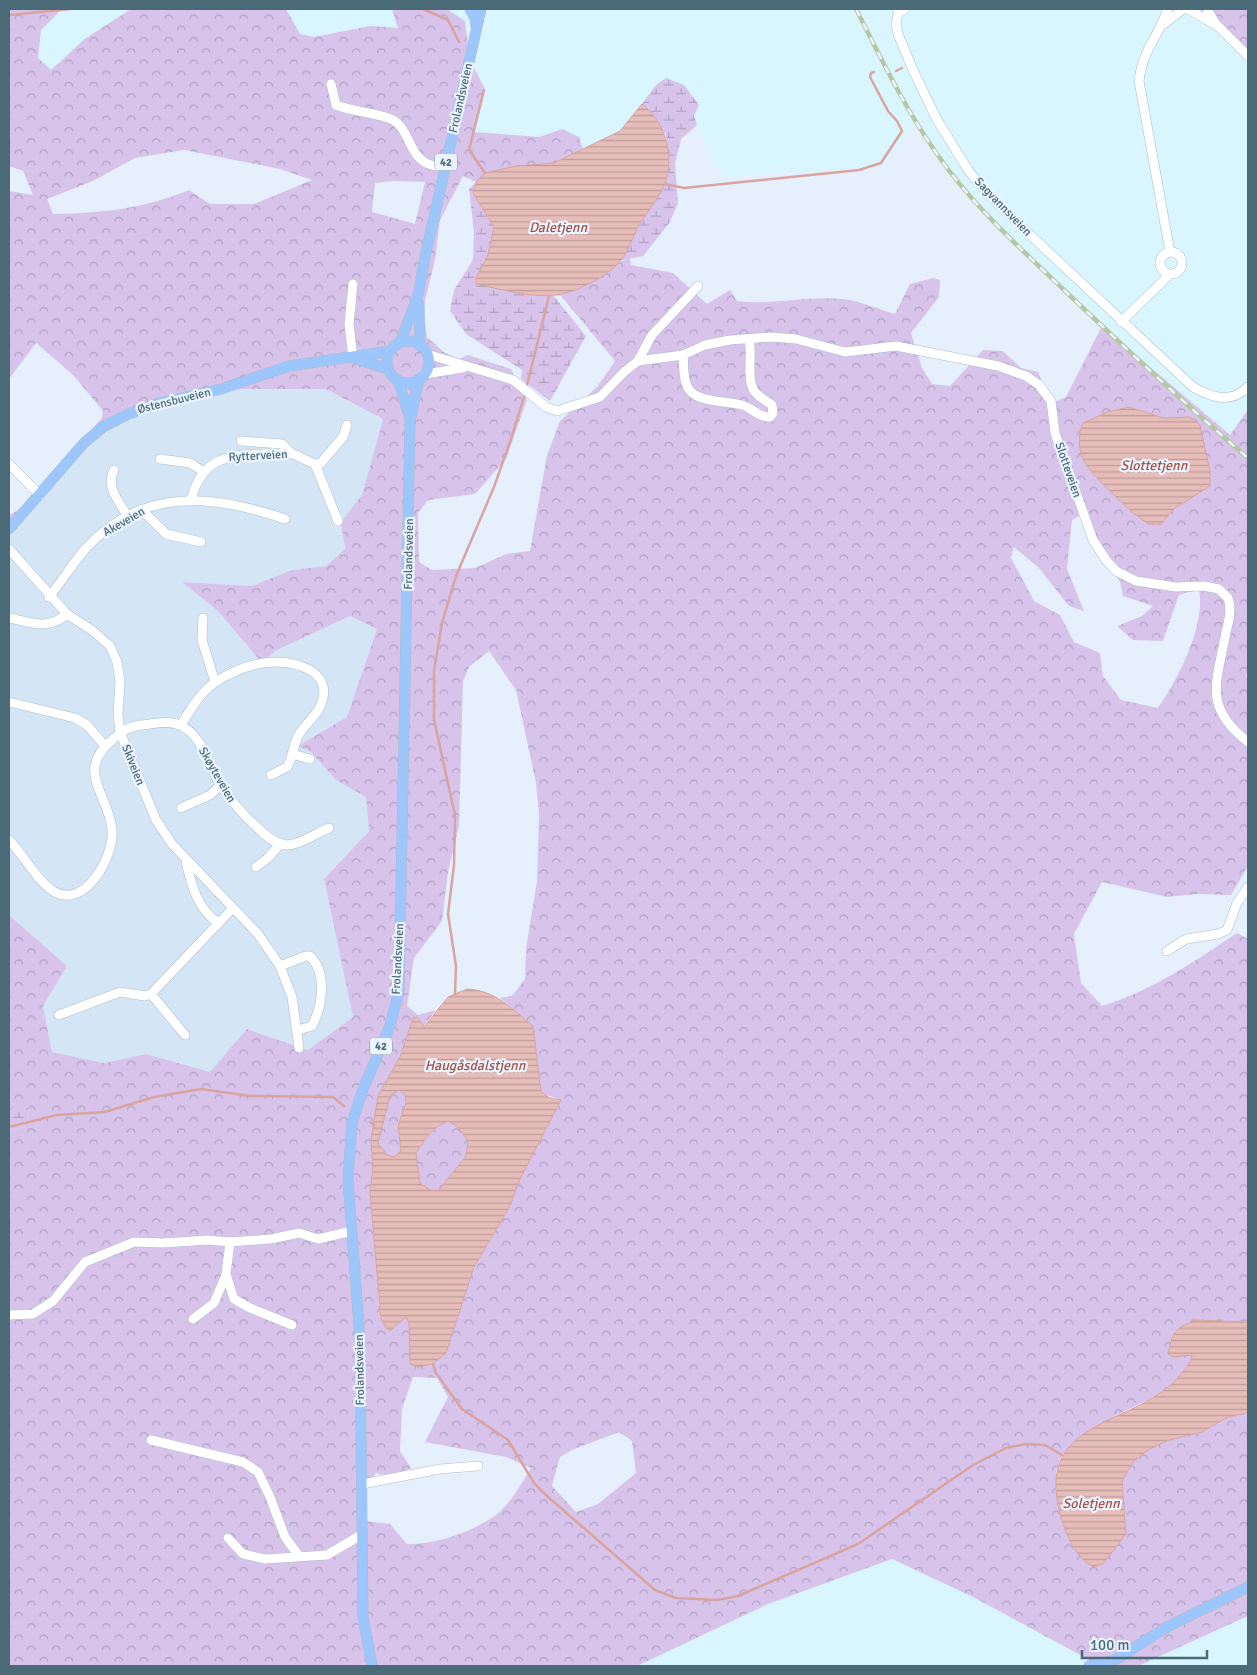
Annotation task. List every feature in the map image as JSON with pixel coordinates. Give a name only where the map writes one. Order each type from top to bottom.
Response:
[{"type":"main road","name":"Frolandsveien","points":[[470,9],[475,18],[476,30]]},
{"type":"main road","name":"Frolandsveien","points":[[400,343],[418,296],[445,167],[482,9]]},
{"type":"main road","name":"Frolandsveien","points":[[418,296],[423,350]]},
{"type":"main road","points":[[388,369],[390,351],[400,343],[407,341],[423,350]]},
{"type":"main road","name":"42","points":[[422,376],[428,364],[423,350]]},
{"type":"main road","name":"Østensbuveien","points":[[9,529],[40,495],[64,463],[84,443],[103,427],[128,414],[159,403],[228,387],[289,366],[390,351]]},
{"type":"main road","name":"Østensbuveien","points":[[353,358],[388,369]]},
{"type":"main road","name":"42","points":[[388,369],[398,380]]},
{"type":"main road","name":"Frolandsveien","points":[[372,1666],[363,1616],[360,1340],[348,1179],[352,1123],[362,1092],[390,1026],[399,990],[410,422],[422,376]]},
{"type":"main road","points":[[398,380],[409,383],[422,376]]},
{"type":"main road","name":"Frolandsveien","points":[[398,380],[410,422]]},
{"type":"main road","points":[[1089,1666],[1115,1660],[1175,1623],[1248,1587]]},
{"type":"street","points":[[1168,9],[1141,62],[1139,82],[1170,252]]},
{"type":"street","points":[[1160,27],[1183,9]]},
{"type":"street","points":[[1188,9],[1218,26]]},
{"type":"street","points":[[1207,9],[1218,26],[1248,56]]},
{"type":"street","name":"Sagvannsveien","points":[[899,10],[896,24],[898,34],[941,127],[968,170],[993,199],[1121,322],[1193,387],[1207,395],[1225,399],[1236,397],[1248,387]]},
{"type":"street","points":[[331,84],[336,105],[347,110],[392,120],[401,128],[416,154],[426,164],[445,167]]},
{"type":"street","points":[[1121,322],[1169,275],[1180,272],[1183,265],[1179,255],[1170,252]]},
{"type":"street","points":[[1169,275],[1163,271],[1160,265],[1161,258],[1170,252]]},
{"type":"street","points":[[353,284],[349,324],[353,358]]},
{"type":"street","points":[[423,350],[468,368],[513,380],[546,407],[557,411],[600,397],[624,372],[638,361],[652,335],[698,286]]},
{"type":"street","points":[[684,355],[686,383],[690,392],[699,397],[742,405],[765,417],[770,417],[773,413],[772,405],[757,395],[752,388],[750,377],[752,349],[749,339]]},
{"type":"street","name":"Slotteveien","points":[[638,361],[684,355],[705,345],[749,339],[796,339],[845,352],[896,346],[918,349],[998,366],[1026,376],[1039,385],[1051,401],[1055,433],[1093,540],[1116,571],[1136,581],[1176,587],[1204,586],[1219,589],[1228,598],[1230,614],[1218,677],[1216,702],[1219,710],[1231,727],[1248,742]]},
{"type":"street","points":[[422,376],[468,368]]},
{"type":"street","points":[[338,521],[315,464],[320,464],[344,437],[347,425]]},
{"type":"street","points":[[241,441],[282,444],[291,453]]},
{"type":"street","name":"Rytterveien","points":[[191,500],[196,482],[204,472],[225,457],[291,453],[315,464]]},
{"type":"street","points":[[160,459],[190,463],[204,472]]},
{"type":"street","points":[[9,464],[40,495]]},
{"type":"street","points":[[114,470],[110,481],[112,490],[128,517]]},
{"type":"street","name":"Akeveien","points":[[49,597],[85,550],[99,536],[142,510],[177,500],[191,500],[236,504],[285,519]]},
{"type":"street","points":[[142,510],[166,534],[201,542]]},
{"type":"street","name":"Skiveien","points":[[9,549],[49,597],[67,614],[93,631],[110,646],[118,662],[120,681],[118,715],[120,732],[156,820],[185,859],[258,934],[280,966],[292,997],[299,1048]]},
{"type":"street","points":[[9,618],[46,625],[56,623],[67,614]]},
{"type":"street","points":[[203,618],[200,625],[202,640],[215,682]]},
{"type":"street","points":[[9,840],[54,892],[68,895],[82,891],[96,878],[105,863],[112,829],[95,782],[94,769],[105,746],[120,732],[133,725],[173,723],[181,725],[203,694],[215,682],[244,668],[278,661],[296,662],[317,674],[323,685],[323,697],[318,712],[298,735],[287,768],[271,775]]},
{"type":"street","points":[[9,702],[76,718],[87,725],[105,746]]},
{"type":"street","name":"Skøyteveien","points":[[181,725],[202,748],[221,785],[239,812],[268,837],[280,844]]},
{"type":"street","points":[[292,754],[310,759]]},
{"type":"street","points":[[182,808],[210,795],[221,785]]},
{"type":"street","points":[[256,867],[268,858],[280,844],[289,845],[329,828]]},
{"type":"street","points":[[185,859],[202,909],[208,917],[219,923]]},
{"type":"street","points":[[1167,951],[1186,939],[1218,934],[1227,930],[1238,903],[1248,887]]},
{"type":"street","points":[[59,1016],[120,992],[145,996],[151,994],[232,909]]},
{"type":"street","points":[[280,966],[310,956],[323,987],[312,1026],[298,1030]]},
{"type":"street","points":[[151,994],[185,1035]]},
{"type":"street","points":[[9,1315],[33,1314],[53,1301],[85,1262],[134,1242],[163,1243],[208,1240],[230,1242],[271,1239],[299,1233],[318,1239],[352,1231]]},
{"type":"street","points":[[193,1319],[214,1303],[226,1274],[230,1242]]},
{"type":"street","points":[[226,1274],[234,1299],[250,1308],[292,1325]]},
{"type":"street","points":[[151,1440],[243,1462],[258,1472],[285,1537],[299,1556]]},
{"type":"street","points":[[362,1484],[440,1468],[478,1466]]},
{"type":"street","points":[[228,1538],[243,1554],[265,1559],[327,1555],[361,1535]]},
{"type":"shaded area","points":[[62,9],[131,9],[86,38],[51,70],[38,58],[41,30]]},
{"type":"shaded area","points":[[286,9],[392,9],[398,28],[370,26],[314,37],[300,34]]},
{"type":"shaded area","points":[[447,9],[1195,9],[1248,56],[1248,410],[1230,435],[1115,339],[1001,227],[942,162],[917,121],[882,166],[725,177],[712,160],[693,116],[698,110],[656,85],[620,131],[583,149],[579,137],[562,129],[539,137],[474,132],[484,87],[470,60],[465,22]]},
{"type":"shaded area","points":[[228,389],[326,389],[383,419],[362,495],[341,522],[345,549],[326,566],[292,570],[252,586],[183,582],[218,611],[261,662],[275,651],[350,616],[377,629],[347,717],[299,746],[311,752],[336,780],[366,796],[369,831],[324,879],[353,1017],[308,1050],[247,1029],[210,1073],[146,1054],[104,1063],[52,1052],[43,1006],[67,966],[9,915],[9,534],[101,426]]},
{"type":"shaded area","points":[[892,1559],[973,1597],[1084,1657],[1095,1666],[637,1666],[768,1604]]},
{"type":"shaded area","points":[[1248,1616],[1248,1666],[1138,1666]]},
{"type":"green space","points":[[9,9],[62,9],[41,30],[38,58],[51,70],[86,38],[131,9],[286,9],[300,34],[314,37],[370,26],[398,28],[392,9],[447,9],[465,21],[470,60],[484,87],[474,132],[539,137],[562,129],[579,137],[583,149],[554,163],[494,171],[476,182],[463,176],[440,220],[435,260],[423,309],[427,337],[445,353],[459,359],[468,355],[511,369],[527,400],[506,459],[475,494],[428,500],[418,513],[419,562],[432,570],[475,568],[506,554],[530,551],[547,455],[560,421],[597,387],[615,361],[561,296],[553,295],[572,290],[594,280],[622,261],[630,258],[631,265],[673,273],[707,304],[730,290],[737,301],[765,302],[822,298],[850,300],[895,314],[910,284],[933,278],[940,280],[939,297],[911,333],[922,368],[932,384],[950,386],[983,350],[1003,351],[1021,368],[1038,372],[1051,403],[1066,397],[1102,326],[1230,435],[1248,410],[1248,669],[1246,676],[1248,680],[1248,866],[1231,895],[1198,894],[1167,897],[1102,882],[1074,934],[1081,983],[1102,1006],[1155,984],[1237,933],[1248,939],[1248,1322],[1196,1320],[1173,1357],[1192,1355],[1192,1361],[1175,1382],[1160,1394],[1115,1416],[1062,1455],[1056,1472],[1057,1502],[1126,1534],[1122,1481],[1132,1463],[1148,1450],[1169,1440],[1202,1432],[1228,1417],[1248,1413],[1248,1616],[1138,1666],[1095,1666],[1084,1657],[973,1597],[892,1559],[768,1604],[637,1666],[9,1666],[9,1132],[28,1126],[29,1107],[9,1099],[9,915],[67,966],[43,1006],[52,1052],[104,1063],[146,1054],[210,1072],[247,1029],[308,1050],[353,1017],[324,879],[369,831],[366,797],[336,780],[311,752],[298,746],[347,717],[377,629],[350,616],[275,651],[262,663],[218,611],[182,582],[252,586],[292,570],[326,566],[345,549],[341,522],[362,495],[383,419],[326,389],[229,389],[101,426],[9,534],[9,515],[19,510],[102,418],[103,411],[73,375],[36,343],[9,379],[9,191],[33,195],[23,171],[9,166]],"holes":[[[184,150],[280,169],[312,180],[254,204],[210,204],[189,190],[155,202],[122,209],[53,214],[47,199],[93,181],[135,158]],[[394,181],[425,182],[415,224],[372,212],[375,183]],[[1129,407],[1164,418],[1177,417],[1209,486],[1175,508],[1161,524],[1152,524],[1141,519],[1123,504],[1083,460]],[[1081,515],[1120,582],[1123,596],[1153,606],[1142,616],[1117,626],[1133,640],[1163,641],[1179,595],[1199,589],[1198,619],[1189,651],[1174,682],[1158,708],[1121,700],[1103,676],[1100,653],[1074,642],[1060,615],[1034,601],[1011,558],[1014,547],[1039,568],[1069,606],[1084,611],[1067,569],[1072,520]],[[489,651],[516,690],[536,783],[539,814],[537,881],[526,949],[525,979],[512,996],[500,998],[533,1026],[541,1093],[561,1100],[519,1181],[510,1206],[474,1267],[446,1353],[411,1364],[409,1322],[406,1316],[391,1330],[381,1319],[370,1192],[373,1167],[371,1140],[413,1019],[423,1027],[436,1010],[418,1015],[407,1006],[414,958],[442,921],[448,872],[459,826],[463,681],[469,667]],[[413,1377],[437,1378],[448,1397],[425,1442],[506,1457],[531,1468],[515,1493],[496,1515],[465,1532],[442,1540],[407,1544],[390,1524],[364,1521],[365,1488],[376,1473],[393,1477],[411,1468],[400,1451],[402,1409]],[[619,1432],[632,1441],[636,1473],[598,1504],[576,1512],[552,1486],[560,1457],[572,1450]]]},
{"type":"green space","points":[[1195,9],[1248,9],[1248,56]]},
{"type":"green space","points":[[666,78],[684,85],[699,105],[694,116],[697,125],[681,139],[675,164],[678,203],[670,222],[643,256],[622,260],[639,225],[665,184],[669,167],[666,135],[642,104],[656,85]]},
{"type":"green space","points":[[476,182],[473,193],[494,227],[488,255],[476,278],[549,296],[553,295],[586,336],[550,401],[521,379],[522,370],[466,334],[450,311],[454,290],[473,260],[474,232],[469,189]]},
{"type":"green space","points":[[399,1090],[405,1095],[406,1103],[398,1126],[401,1151],[394,1157],[387,1155],[378,1143],[390,1096]]},
{"type":"green space","points":[[9,1099],[29,1106],[28,1126],[9,1132]]},
{"type":"green space","points":[[448,1121],[457,1126],[468,1141],[466,1156],[438,1191],[430,1190],[420,1183],[416,1153],[429,1135]]},
{"type":"water","name":"Daletjenn","points":[[642,104],[650,111],[662,129],[668,151],[668,173],[660,194],[639,225],[627,251],[618,264],[602,277],[583,287],[553,295],[527,294],[476,284],[476,278],[488,255],[494,227],[473,193],[476,182],[485,173],[516,166],[554,163],[620,131]]},
{"type":"water","name":"Slottetjenn","points":[[1129,407],[1164,418],[1190,417],[1200,425],[1210,471],[1210,486],[1175,508],[1161,524],[1149,524],[1124,505],[1088,467],[1081,452],[1080,437],[1083,423],[1107,412]]},
{"type":"water","name":"Haugåsdalstjenn","points":[[467,989],[486,993],[503,1002],[533,1026],[541,1092],[550,1098],[561,1100],[519,1181],[510,1206],[474,1267],[446,1353],[433,1364],[418,1367],[410,1364],[409,1323],[406,1317],[391,1330],[387,1329],[381,1319],[370,1192],[373,1167],[371,1140],[378,1096],[400,1057],[413,1018],[417,1017],[424,1027],[448,997]],"holes":[[[399,1090],[405,1095],[406,1103],[398,1126],[401,1151],[394,1157],[387,1155],[378,1143],[390,1096]],[[448,1121],[457,1126],[468,1141],[466,1156],[438,1191],[430,1190],[420,1183],[416,1153],[433,1131]]]},
{"type":"water","name":"Soletjenn","points":[[1196,1320],[1248,1322],[1248,1413],[1228,1417],[1202,1432],[1169,1440],[1148,1450],[1132,1463],[1122,1481],[1126,1534],[1103,1564],[1093,1567],[1076,1551],[1060,1514],[1056,1482],[1062,1458],[1076,1440],[1095,1427],[1140,1405],[1162,1391],[1181,1374],[1192,1355],[1173,1357],[1168,1354],[1171,1340],[1179,1329]]},
{"type":"waterway","points":[[9,15],[70,9]]},
{"type":"waterway","points":[[423,9],[448,20],[459,42]]},
{"type":"waterway","points":[[896,71],[902,68]]},
{"type":"waterway","points":[[665,184],[684,188],[859,170],[881,163],[902,131],[897,121],[888,111],[870,77],[871,73],[874,72]]},
{"type":"waterway","points":[[484,90],[469,150],[485,173]]},
{"type":"waterway","points":[[455,994],[456,966],[448,914],[454,865],[455,815],[434,720],[434,671],[442,623],[456,576],[494,487],[510,442],[524,397],[549,296]]},
{"type":"waterway","points":[[9,1127],[57,1115],[105,1112],[154,1097],[201,1089],[250,1096],[333,1097],[344,1106]]},
{"type":"waterway","points":[[370,1122],[374,1125]]},
{"type":"waterway","points":[[433,1364],[436,1373],[462,1409],[508,1440],[534,1483],[547,1496],[655,1590],[676,1598],[717,1600],[738,1596],[858,1544],[973,1465],[1006,1448],[1026,1444],[1045,1445],[1062,1455]]},
{"type":"railway","points":[[856,9],[914,119],[965,191],[1013,242],[1178,396],[1248,458]]}]
